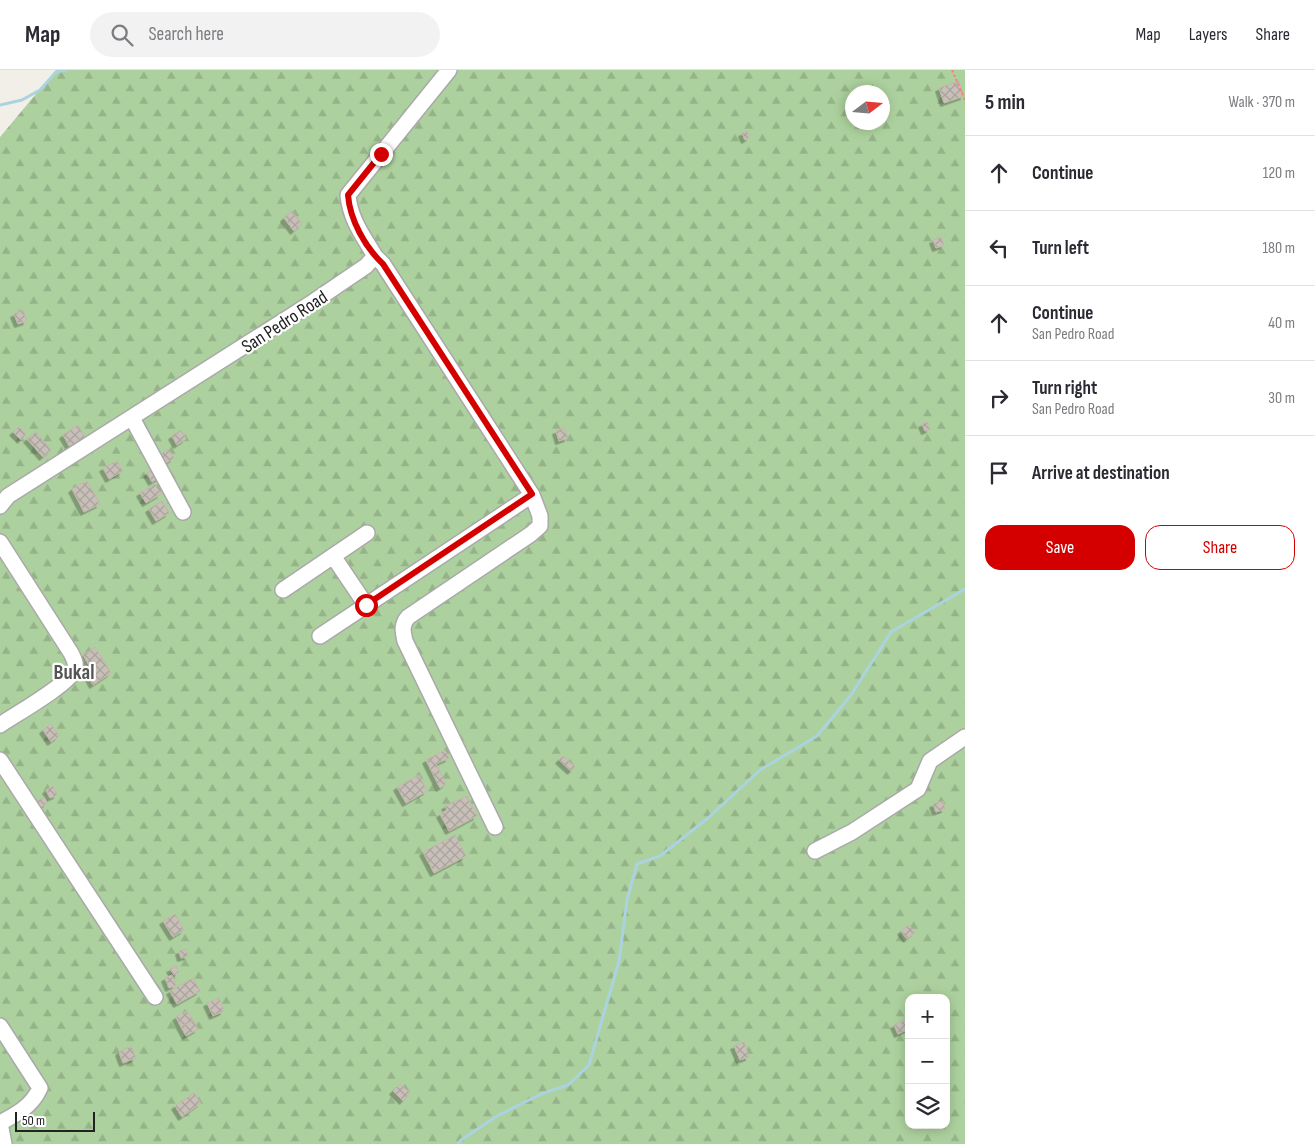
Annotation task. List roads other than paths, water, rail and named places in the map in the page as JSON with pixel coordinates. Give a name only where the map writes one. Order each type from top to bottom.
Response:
[{"type":"street","points":[[449,70],[348,195],[349,209],[355,223],[532,494],[540,516],[540,526],[531,534],[408,617],[404,621],[402,630],[405,641],[495,827]]},
{"type":"street","name":"San Pedro Road","points":[[0,506],[8,496],[313,302],[366,266],[375,256]]},
{"type":"street","points":[[132,418],[183,512]]},
{"type":"street","points":[[320,636],[532,494]]},
{"type":"street","points":[[283,590],[366,533]]},
{"type":"street","points":[[0,542],[76,662],[74,670],[66,682],[0,725]]},
{"type":"street","points":[[333,556],[366,605]]},
{"type":"street","points":[[815,851],[852,832],[918,789],[930,761],[965,737]]},
{"type":"street","points":[[0,760],[155,997]]},
{"type":"street","points":[[0,1026],[40,1088],[32,1102],[0,1123],[4,1144]]},
{"type":"waterway","points":[[0,105],[22,100],[40,90],[56,72],[66,70]]},
{"type":"waterway","points":[[458,1144],[497,1116],[541,1094],[568,1085],[589,1065],[619,961],[627,900],[637,864],[660,856],[708,818],[760,770],[817,736],[851,695],[891,632],[965,589]]},
{"type":"district","name":"Bukal","points":[[74,672]]}]
